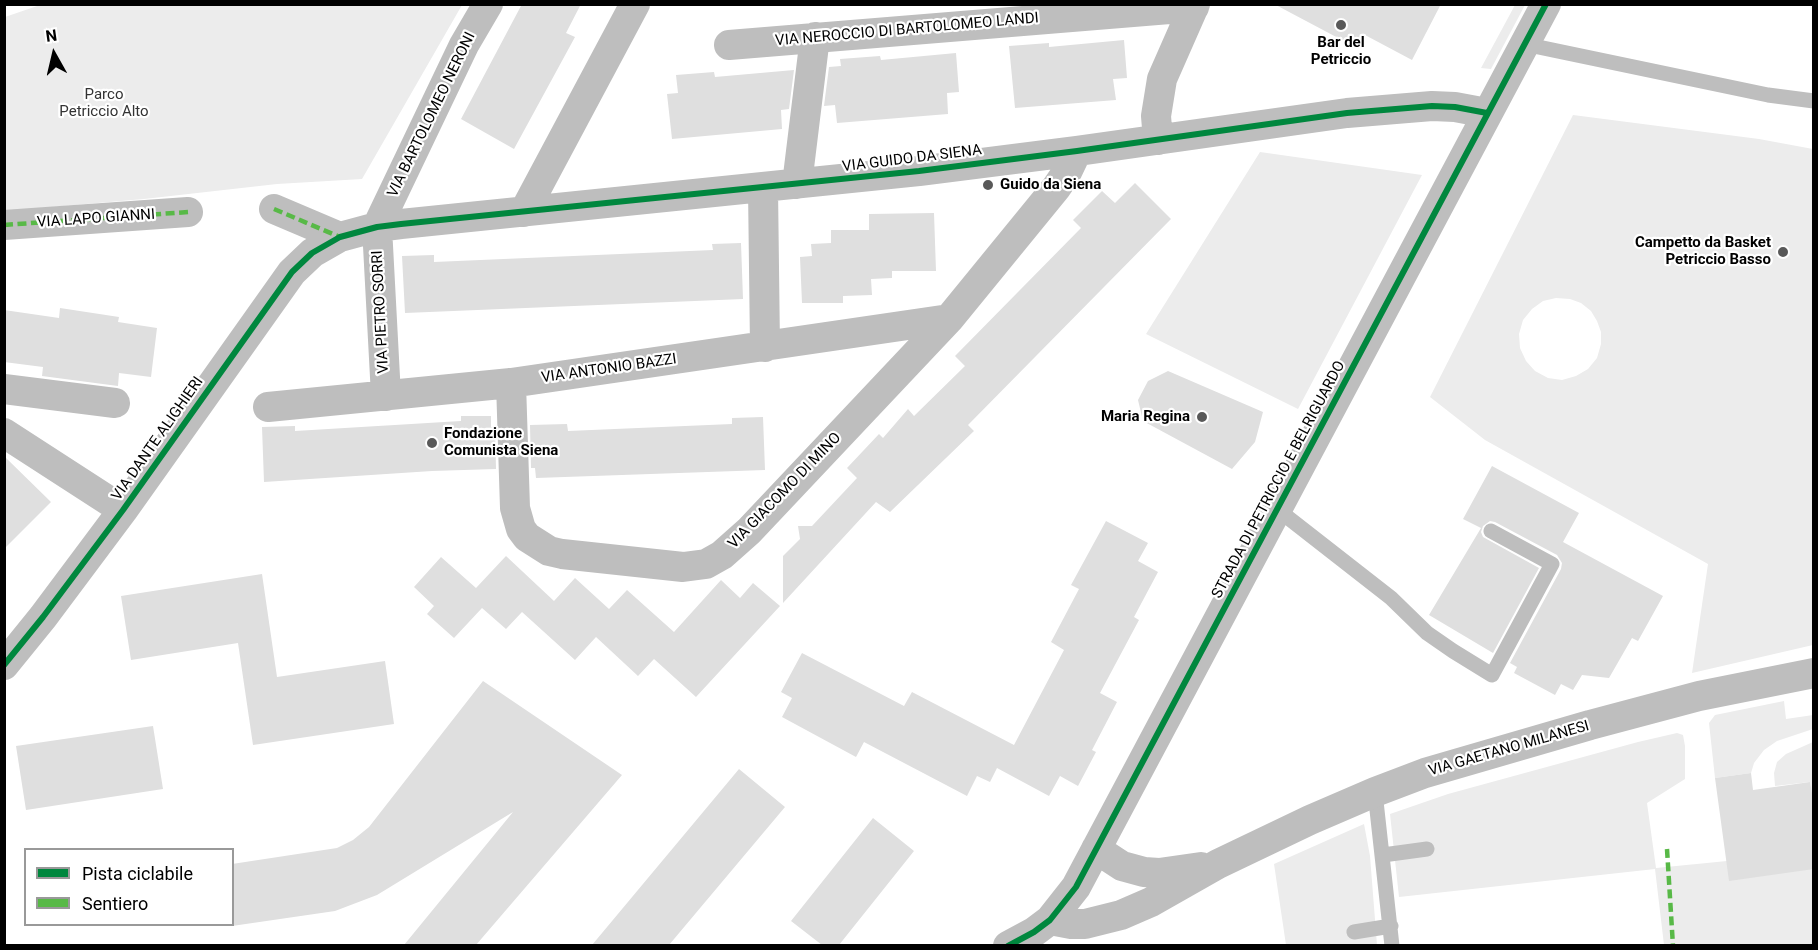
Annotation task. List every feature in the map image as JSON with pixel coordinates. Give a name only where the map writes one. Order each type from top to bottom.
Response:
[{"type":"street","name":"VIA BARTOLOMEO NERONI","points":[[377,227],[464,45],[488,4]]},
{"type":"street","points":[[524,212],[635,4]]},
{"type":"street","name":"STRADA DI PETRICCIO E BELRIGUARDO","points":[[1008,945],[1034,932],[1050,920],[1076,887],[1546,4]]},
{"type":"street","points":[[1158,140],[1156,116],[1162,80],[1194,6]]},
{"type":"street","name":"VIA NEROCCIO DI BARTOLOMEO LANDI","points":[[729,45],[1194,6]]},
{"type":"street","points":[[797,184],[815,37]]},
{"type":"street","name":"VIA GUIDO DA SIENA","points":[[340,237],[377,227],[763,188],[1077,151],[1313,117],[1408,107],[1455,107],[1487,113]]},
{"type":"street","name":"VIA GIACOMO DI MINO","points":[[511,383],[514,508],[521,529],[527,537],[549,551],[561,554],[683,567],[706,564],[722,555],[748,531],[949,319],[1056,188],[1077,151]]},
{"type":"street","points":[[763,188],[765,347]]},
{"type":"street","points":[[274,209],[340,237]]},
{"type":"street","name":"VIA LAPO GIANNI","points":[[4,225],[188,212]]},
{"type":"street","name":"VIA PIETRO SORRI","points":[[377,227],[386,396]]},
{"type":"street","name":"VIA DANTE ALIGHIERI","points":[[4,665],[123,510],[292,272],[312,253],[340,237]]},
{"type":"street","name":"VIA ANTONIO BAZZI","points":[[268,406],[511,383],[949,319]]},
{"type":"street","points":[[4,389],[115,403]]},
{"type":"street","points":[[4,433],[123,510]]},
{"type":"street","name":"VIA GAETANO MILANESI","points":[[1050,920],[1085,924],[1121,915],[1151,902],[1218,864],[1375,792],[1425,773],[1699,696],[1814,673]]},
{"type":"street","name":"VIA GAETANO MILANESI","points":[[1096,849],[1122,866],[1144,872],[1176,871],[1218,864]]},
{"type":"street","points":[[1050,920],[1072,945]]},
{"type":"lane","points":[[1524,44],[1768,95],[1814,101]]},
{"type":"lane","points":[[1277,509],[1391,598],[1427,633],[1492,675],[1552,564],[1491,531]]},
{"type":"lane","points":[[1375,792],[1392,945]]},
{"type":"lane","points":[[1383,855],[1426,849]]},
{"type":"lane","points":[[1354,932],[1391,926]]},
{"type":"green space","name":"Parco Petriccio Alto","points":[[43,4],[462,5],[362,179],[277,184],[5,211],[5,17]]},
{"type":"green space","points":[[1515,5],[1525,5],[1491,69],[1481,68]]},
{"type":"green space","points":[[1573,115],[1759,139],[1813,149],[1813,645],[1692,673],[1708,564],[1485,440],[1430,397]],"holes":[[[1556,298],[1581,303],[1591,311],[1601,332],[1601,344],[1597,358],[1588,369],[1562,380],[1548,378],[1535,371],[1526,361],[1520,348],[1519,334],[1523,320],[1543,301]]]},
{"type":"green space","points":[[1260,152],[1422,175],[1298,409],[1146,334]]},
{"type":"green space","points":[[1784,701],[1786,719],[1813,715],[1813,729],[1777,741],[1764,750],[1754,763],[1751,773],[1715,778],[1709,723],[1715,715]]},
{"type":"green space","points":[[1677,733],[1683,735],[1685,746],[1685,779],[1647,803],[1656,868],[1727,861],[1813,869],[1813,945],[1664,945],[1655,869],[1399,897],[1390,814],[1448,794]]},
{"type":"green space","points":[[1813,742],[1813,804],[1810,782],[1775,786],[1774,773],[1777,762],[1786,754]]},
{"type":"green space","points":[[1364,824],[1370,856],[1377,945],[1286,945],[1274,864]]},
{"type":"building","points":[[522,4],[581,4],[566,33],[575,37],[514,149],[461,119]]},
{"type":"building","points":[[1274,4],[1441,4],[1412,60],[1365,35],[1357,48]]},
{"type":"building","points":[[1124,40],[1127,78],[1113,79],[1116,100],[1015,108],[1009,46],[1049,43],[1049,47]]},
{"type":"building","points":[[956,53],[959,92],[947,93],[948,114],[837,123],[835,105],[824,106],[829,67],[841,66],[840,59],[880,56],[881,60]]},
{"type":"building","points":[[794,70],[789,109],[781,110],[782,129],[672,139],[667,94],[678,93],[676,75],[714,72],[715,77]]},
{"type":"building","points":[[1135,183],[1171,219],[968,425],[974,431],[890,512],[876,502],[783,603],[783,556],[800,539],[798,526],[812,526],[857,478],[847,468],[879,434],[883,438],[908,409],[914,416],[965,366],[955,356],[1081,228],[1073,220],[1102,191],[1115,203]]},
{"type":"building","points":[[934,213],[936,271],[892,271],[892,278],[871,279],[872,295],[843,296],[843,303],[802,303],[800,257],[812,256],[811,244],[831,243],[831,230],[869,230],[869,214]]},
{"type":"building","points":[[741,243],[743,299],[405,313],[402,256],[434,255],[434,262],[713,250],[712,244]]},
{"type":"building","points":[[60,308],[119,317],[118,322],[157,328],[151,377],[119,373],[118,386],[42,376],[43,367],[4,362],[4,310],[59,318]]},
{"type":"building","name":"Maria Regina","points":[[1168,371],[1263,412],[1255,442],[1232,469],[1143,421],[1138,400],[1148,381]]},
{"type":"building","points":[[461,416],[491,416],[491,427],[495,427],[496,469],[264,482],[262,427],[295,426],[295,431],[461,421]]},
{"type":"building","points":[[763,417],[765,470],[536,478],[535,468],[531,468],[530,425],[567,424],[568,431],[732,424],[732,418]]},
{"type":"building","points":[[4,456],[51,502],[4,549]]},
{"type":"building","points":[[1492,466],[1579,513],[1563,542],[1663,596],[1638,641],[1632,638],[1609,678],[1582,675],[1573,690],[1561,684],[1555,695],[1514,673],[1517,667],[1510,663],[1561,569],[1562,563],[1557,555],[1495,522],[1490,521],[1483,526],[1481,532],[1483,537],[1539,568],[1493,653],[1429,615],[1481,528],[1463,519]]},
{"type":"building","points":[[1106,521],[1148,543],[1138,561],[1158,572],[1134,617],[1139,620],[1100,693],[1117,702],[1092,750],[1096,752],[1078,786],[1060,776],[1049,796],[997,768],[990,782],[977,776],[967,796],[864,742],[856,757],[782,717],[792,698],[781,692],[802,653],[904,706],[912,692],[1014,745],[1064,650],[1051,642],[1079,589],[1071,585]]},
{"type":"building","points":[[506,556],[554,601],[575,578],[609,609],[627,590],[674,632],[721,580],[740,598],[753,583],[780,606],[696,697],[654,659],[638,676],[596,637],[575,660],[522,612],[506,629],[482,608],[454,638],[427,614],[434,606],[414,587],[441,557],[476,588]]},
{"type":"building","points":[[262,574],[277,677],[385,661],[394,724],[253,745],[238,643],[131,660],[121,596]]},
{"type":"building","points":[[483,681],[622,775],[476,945],[404,945],[513,812],[377,895],[335,911],[234,926],[234,864],[337,848],[353,840],[369,827]]},
{"type":"building","points":[[153,726],[163,789],[26,810],[16,746]]},
{"type":"building","points":[[739,769],[785,807],[669,945],[592,945]]},
{"type":"building","points":[[1751,773],[1753,790],[1810,782],[1814,804],[1814,869],[1729,881],[1715,778]]},
{"type":"building","points":[[873,818],[914,851],[839,945],[822,945],[791,921]]},
{"type":"marked path","points":[[274,209],[340,237]]},
{"type":"marked path","points":[[4,225],[188,212]]},
{"type":"marked path","points":[[1667,849],[1673,946]]},
{"type":"cycle path","points":[[1008,946],[1050,920],[1076,887],[1546,4]]},
{"type":"cycle path","points":[[4,665],[123,510],[292,272],[312,253],[340,237],[377,227],[401,224],[919,171],[1347,113],[1432,106],[1455,107],[1487,113]]},
{"type":"place","name":"Bar del Petriccio","points":[[1341,25]]},
{"type":"place","name":"Guido da Siena","points":[[988,185]]},
{"type":"place","name":"Campetto da Basket Petriccio Basso","points":[[1783,252]]},
{"type":"place","name":"Maria Regina","points":[[1202,417]]},
{"type":"place","name":"Fondazione Comunista Siena","points":[[432,443]]}]
